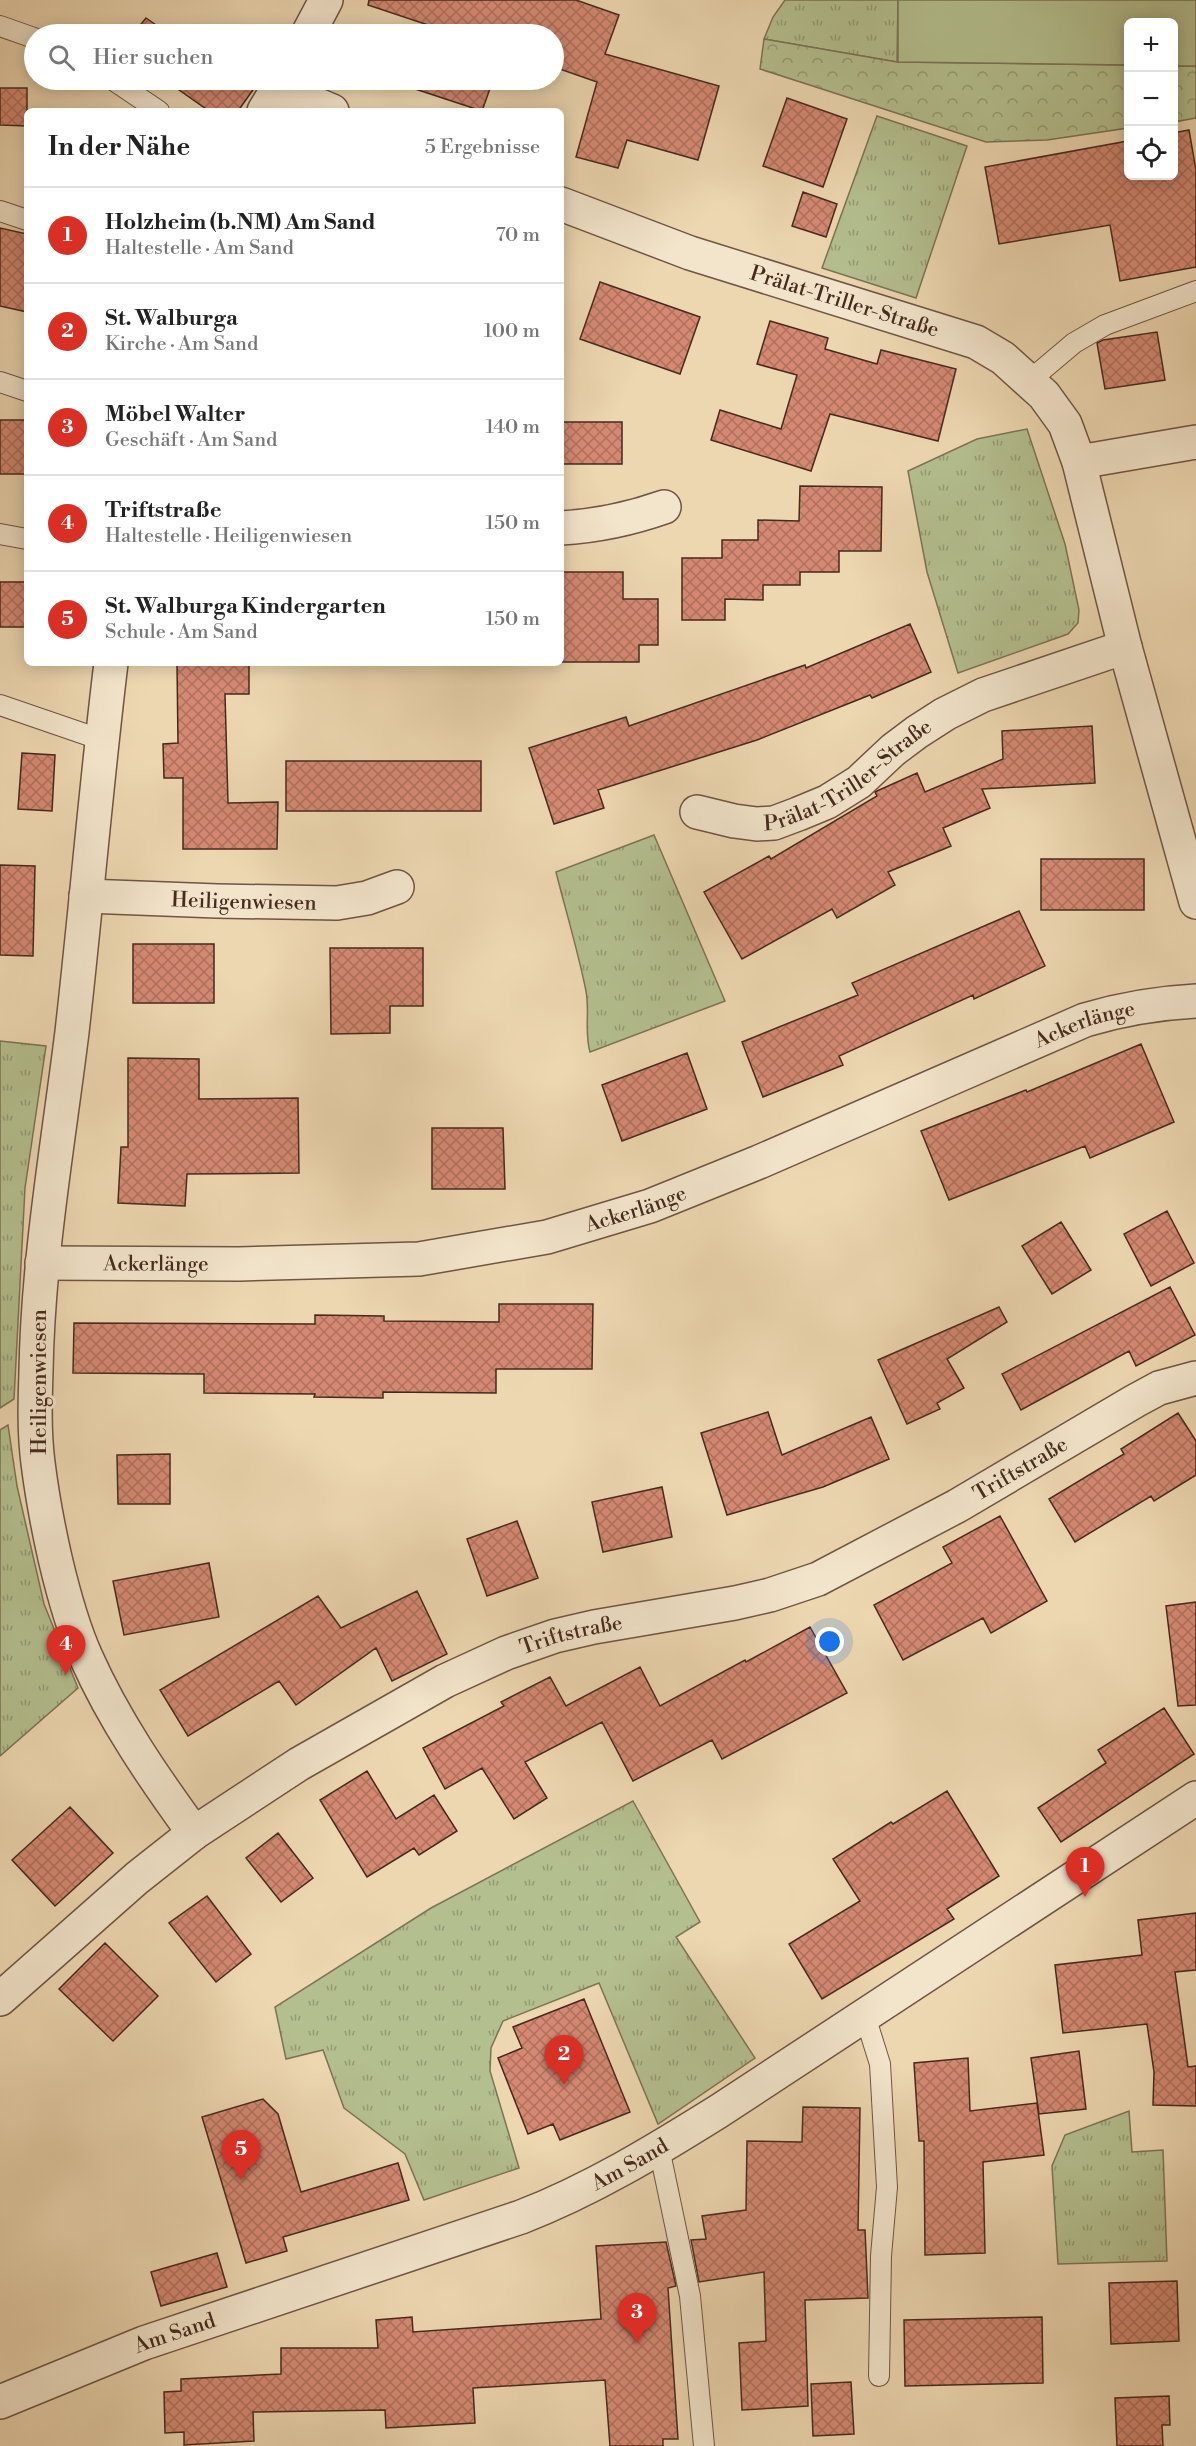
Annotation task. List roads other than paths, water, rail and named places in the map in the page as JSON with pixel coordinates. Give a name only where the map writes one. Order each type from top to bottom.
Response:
[{"type":"street","points":[[313,24],[326,0]]},
{"type":"street","points":[[275,93],[322,108]]},
{"type":"street","name":"Prälat-Triller-Straße","points":[[564,205],[690,253],[976,342],[1003,358],[1044,395],[1065,424],[1080,462],[1125,647],[1196,902]]},
{"type":"street","points":[[1080,462],[1196,442]]},
{"type":"street","points":[[564,528],[628,519],[664,507]]},
{"type":"street","name":"Prälat-Triller-Straße","points":[[697,812],[757,824],[774,823],[798,814],[827,801],[859,782],[892,750],[917,732],[983,694],[1125,647]]},
{"type":"street","name":"Heiligenwiesen","points":[[111,666],[72,1034],[49,1190],[42,1263],[36,1337],[35,1404],[38,1460],[48,1525],[65,1599],[86,1657],[115,1713],[158,1783],[194,1833]]},
{"type":"street","name":"Heiligenwiesen","points":[[86,896],[217,902],[337,903],[367,898],[398,887]]},
{"type":"street","name":"Ackerlänge","points":[[42,1263],[227,1264],[419,1259],[547,1237],[650,1206],[759,1162],[1085,1020],[1124,1008],[1196,1001]]},
{"type":"street","name":"Triftstraße","points":[[0,1999],[137,1878],[194,1833],[352,1731],[463,1671],[555,1636],[594,1627],[735,1603],[807,1583],[839,1569],[957,1506],[1159,1388],[1196,1378]]},
{"type":"street","name":"Am Sand","points":[[0,2402],[144,2343],[563,2201],[658,2148],[865,2016],[1196,1798]]},
{"type":"lane","points":[[0,26],[24,34]]},
{"type":"lane","points":[[128,90],[155,108]]},
{"type":"lane","points":[[0,211],[24,219]]},
{"type":"lane","points":[[1029,381],[1074,343],[1105,325],[1196,291]]},
{"type":"lane","points":[[0,382],[24,390]]},
{"type":"lane","points":[[0,534],[24,538]]},
{"type":"lane","points":[[0,705],[102,740]]},
{"type":"lane","points":[[865,2016],[880,2064],[887,2187],[881,2256],[879,2376]]},
{"type":"lane","points":[[658,2148],[690,2296],[704,2446]]},
{"type":"place","name":"Triftstraße","points":[[66,1675]]},
{"type":"place","name":"Holzheim (b.NM) Am Sand","points":[[1085,1897]]},
{"type":"place","name":"St. Walburga","points":[[564,2085]]},
{"type":"place","name":"St. Walburga Kindergarten","points":[[241,2180]]},
{"type":"place","name":"Möbel Walter","points":[[637,2343]]}]
